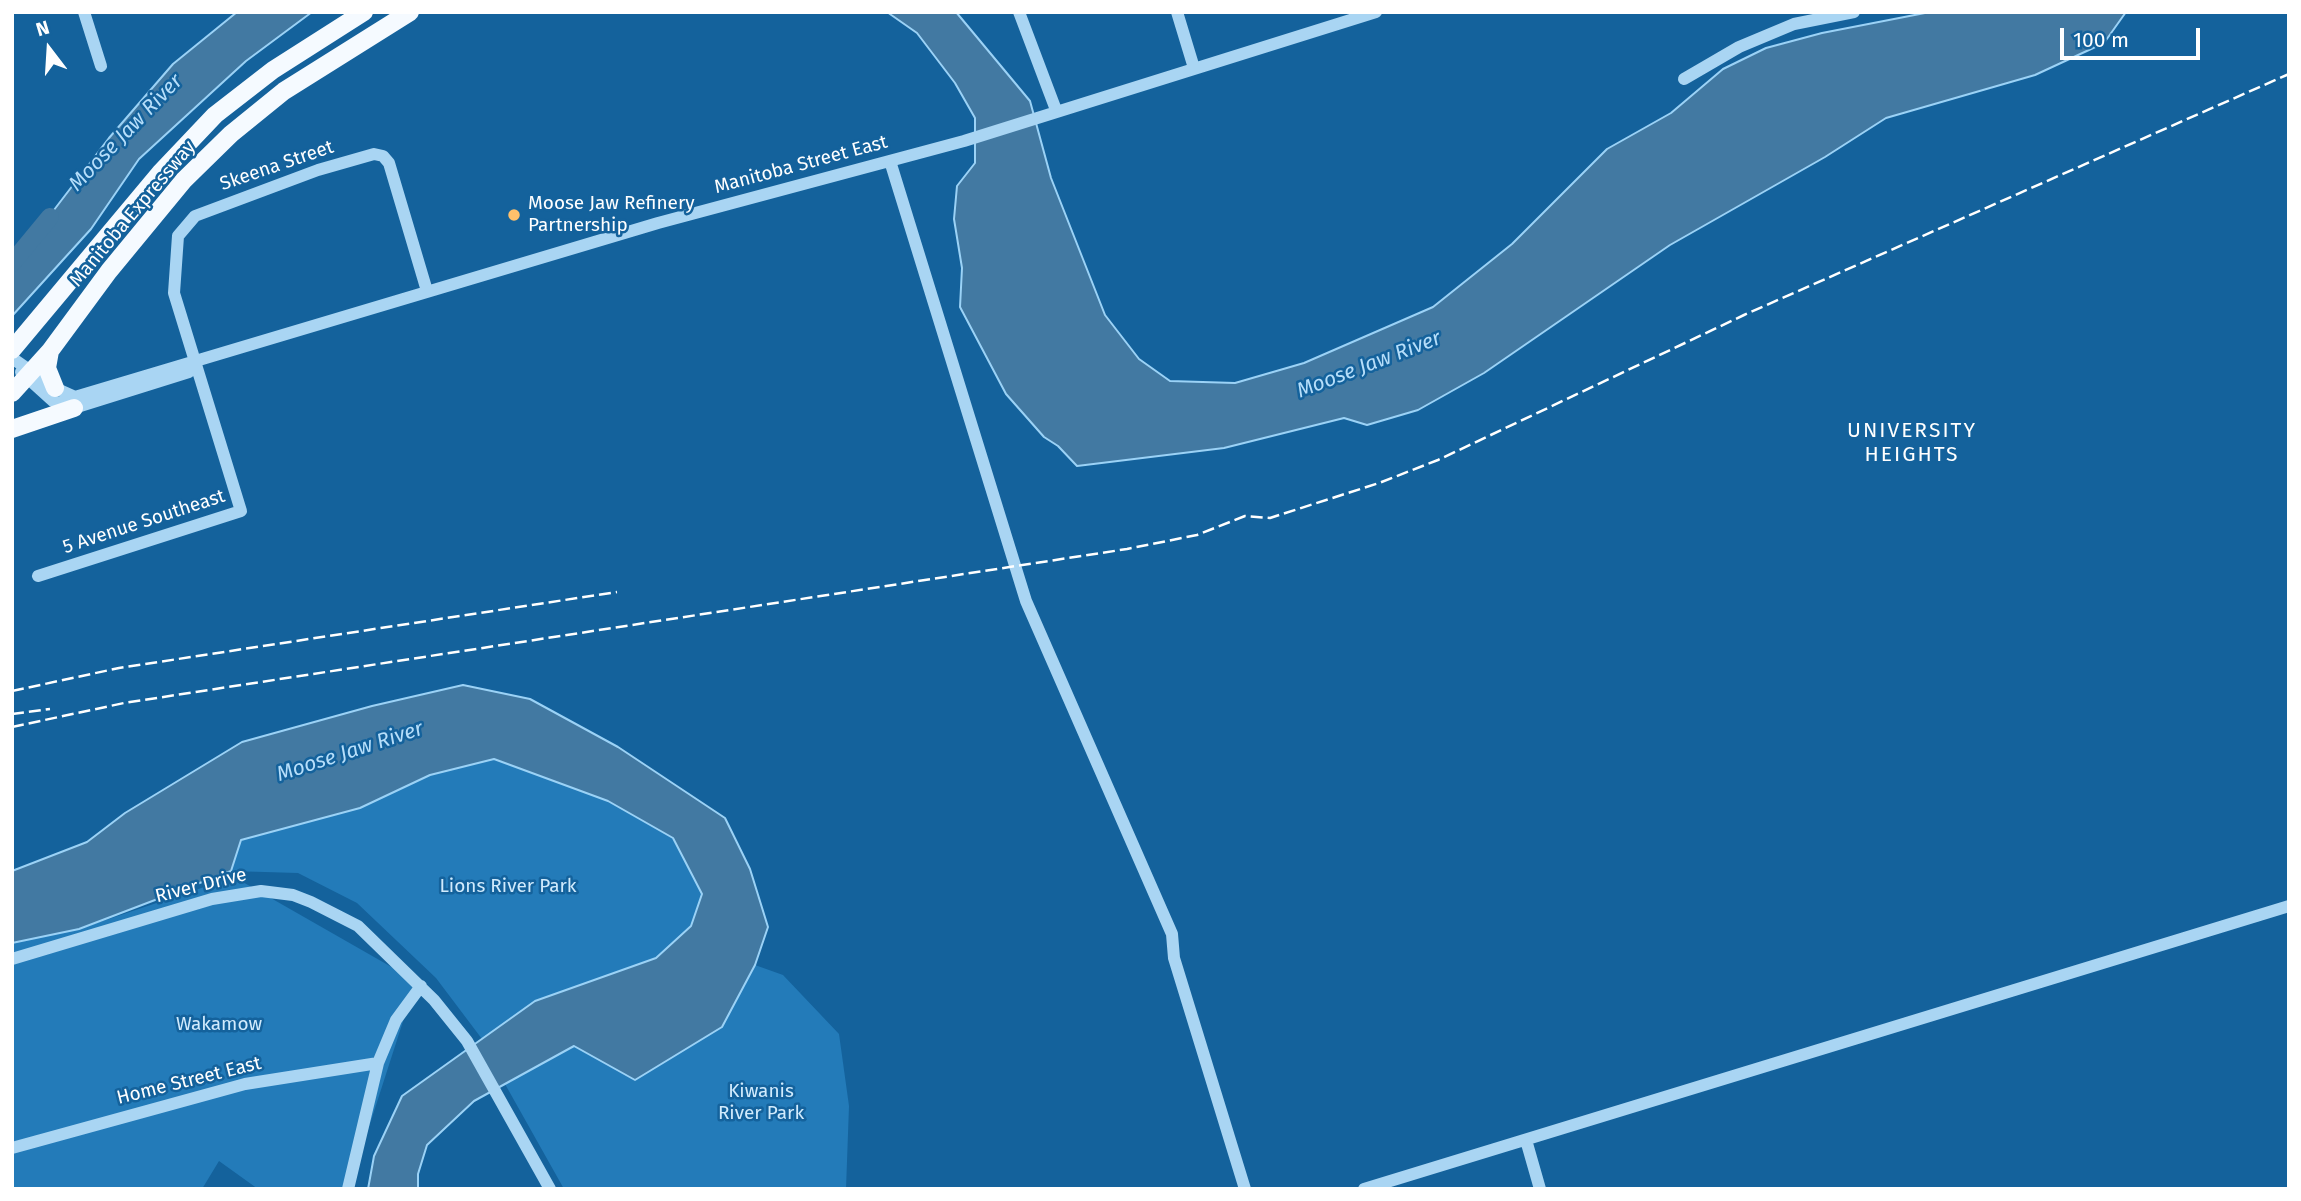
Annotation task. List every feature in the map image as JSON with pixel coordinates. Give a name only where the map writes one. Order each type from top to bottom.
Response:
[{"type":"main road","name":"Manitoba Expressway","points":[[12,350],[160,173],[215,115],[273,70],[364,12]]},
{"type":"main road","name":"Manitoba Expressway","points":[[12,393],[50,351],[109,271],[184,180],[231,134],[284,91],[410,12]]},
{"type":"main road","points":[[50,351],[47,368],[54,388]]},
{"type":"main road","points":[[12,429],[74,408]]},
{"type":"street","points":[[84,12],[101,66]]},
{"type":"street","points":[[1019,12],[1056,110]]},
{"type":"street","points":[[1177,12],[1194,68]]},
{"type":"street","name":"Manitoba Street East","points":[[12,359],[53,401],[74,408],[427,291],[658,223],[964,141],[1376,12]]},
{"type":"street","points":[[1685,79],[1739,47],[1794,24],[1854,12]]},
{"type":"street","name":"Skeena Street","points":[[196,366],[174,293],[178,236],[195,216],[318,170],[374,154],[383,156],[389,163],[427,291]]},
{"type":"street","points":[[890,161],[1026,601],[1172,934],[1174,958],[1245,1189]]},
{"type":"street","name":"Manitoba Street East","points":[[29,375],[75,397],[186,362],[196,366]]},
{"type":"street","name":"5 Avenue Southeast","points":[[38,576],[241,511],[196,366]]},
{"type":"street","name":"River Drive","points":[[12,959],[212,899],[261,891],[293,895],[358,926],[421,986],[471,1047],[550,1189]]},
{"type":"street","points":[[1364,1189],[2289,906]]},
{"type":"street","points":[[348,1189],[378,1063],[396,1020],[421,986]]},
{"type":"street","name":"Home Street East","points":[[12,1148],[245,1083],[378,1063]]},
{"type":"street","points":[[1526,1140],[1540,1189]]},
{"type":"green space","name":"Lions River Park","points":[[494,759],[608,801],[673,838],[702,894],[691,926],[656,958],[535,1001],[482,1039],[436,978],[357,903],[298,873],[231,871],[241,840],[360,808],[430,775]]},
{"type":"green space","name":"Wakamow","points":[[234,877],[416,981],[349,1189],[258,1189],[219,1161],[202,1189],[14,1189],[12,943],[79,929]]},
{"type":"green space","name":"Kiwanis River Park","points":[[755,965],[783,975],[839,1034],[849,1106],[846,1189],[564,1189],[505,1084],[574,1046],[722,1027]]},
{"type":"water","points":[[237,12],[312,12],[246,61],[139,159],[91,229],[12,316],[12,258],[31,240],[109,138],[173,64]]},
{"type":"water","points":[[887,12],[956,12],[1030,101],[1051,178],[1105,315],[1139,359],[1170,381],[1235,383],[1304,363],[1433,307],[1512,244],[1607,149],[1671,113],[1723,69],[1766,48],[1822,33],[1930,12],[2126,12],[2104,43],[2035,75],[1886,118],[1825,157],[1670,245],[1484,373],[1418,410],[1367,425],[1344,418],[1224,448],[1077,466],[1058,446],[1044,437],[1006,394],[960,307],[962,268],[954,219],[957,186],[975,163],[975,118],[955,83],[917,33]]},
{"type":"water","points":[[463,685],[530,699],[618,747],[725,818],[750,869],[768,927],[755,965],[722,1027],[635,1080],[574,1046],[474,1101],[427,1145],[418,1174],[418,1189],[368,1189],[374,1156],[402,1096],[535,1001],[656,958],[691,926],[702,894],[673,838],[608,801],[494,759],[430,775],[360,808],[241,840],[231,871],[79,929],[12,943],[12,871],[87,842],[125,813],[242,742],[372,706]]},
{"type":"waterway","name":"Moose Jaw River","points":[[12,263],[50,217]]},
{"type":"railway","points":[[12,727],[124,703],[1127,549],[1197,535],[1245,516],[1270,518],[1379,483],[1438,460],[1744,315],[2289,74]]},
{"type":"railway","points":[[12,691],[119,668],[617,592]]},
{"type":"railway","points":[[12,714],[50,709]]},
{"type":"place","name":"Moose Jaw Refinery Partnership","points":[[514,215]]},
{"type":"district","name":"UNIVERSITY HEIGHTS","points":[[1912,443]]}]
